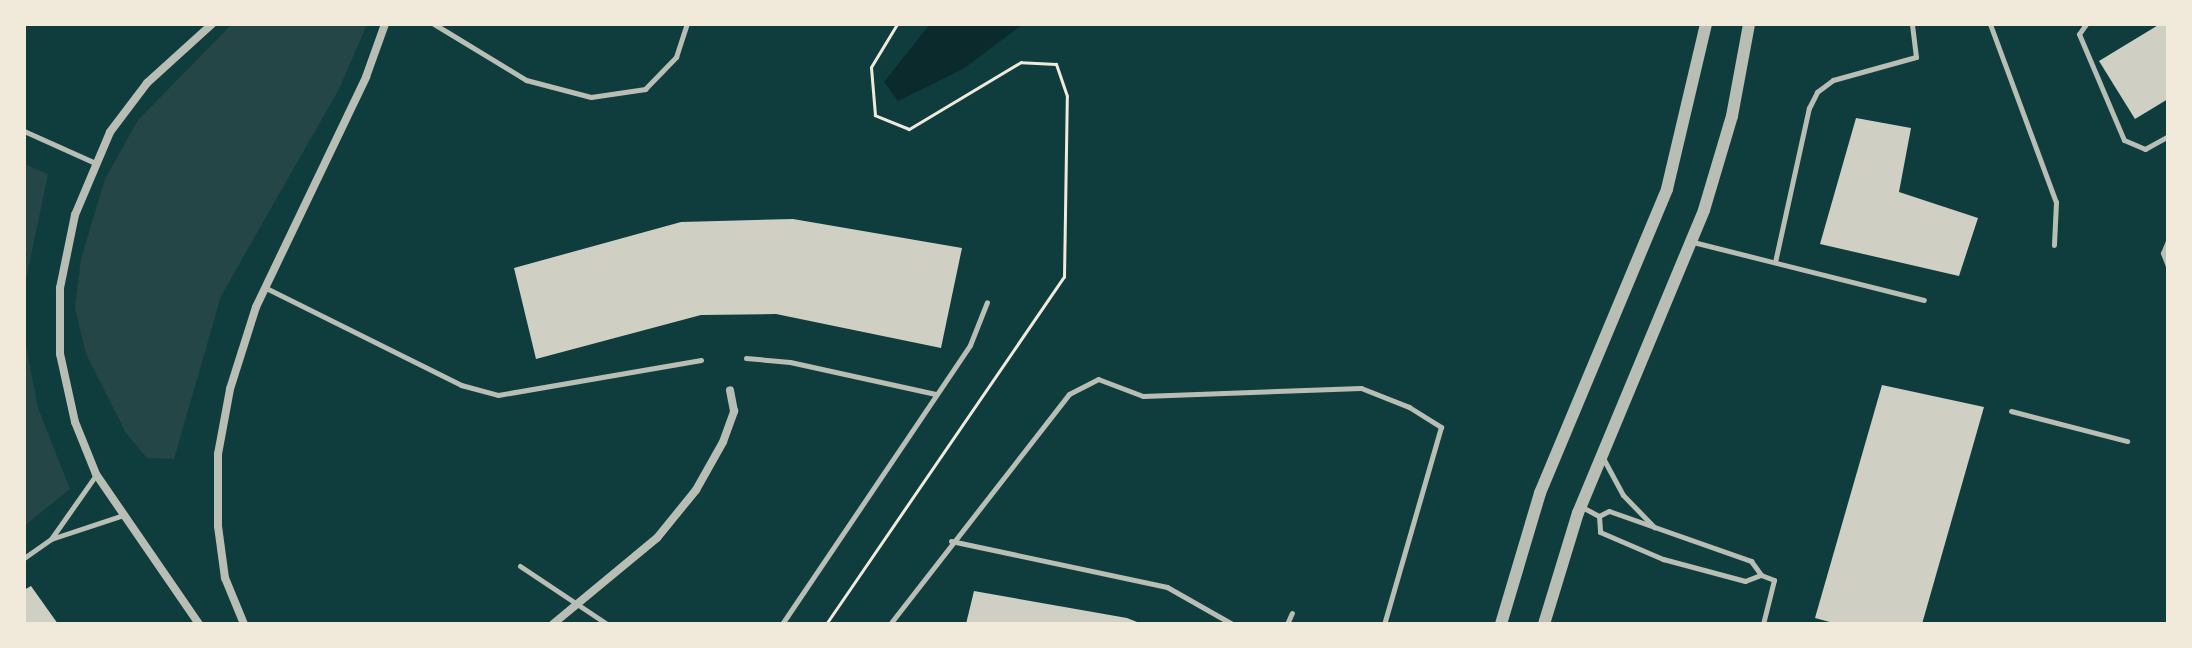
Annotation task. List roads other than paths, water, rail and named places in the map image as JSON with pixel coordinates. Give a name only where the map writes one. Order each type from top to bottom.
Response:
[{"type":"street","points":[[199,624],[96,474],[75,422],[60,354],[60,288],[75,215],[93,162],[147,83],[212,24]]},
{"type":"street","points":[[244,624],[221,553],[218,454],[236,361],[266,288],[366,77],[385,24]]},
{"type":"street","points":[[1501,624],[1540,493],[1667,189],[1706,24]]},
{"type":"street","points":[[1544,624],[1581,506],[1692,241],[1732,116],[1749,24]]},
{"type":"street","points":[[553,624],[574,602],[657,538],[696,490],[734,411],[730,390]]},
{"type":"lane","points":[[434,24],[526,80],[591,97],[645,89],[676,57],[687,24]]},
{"type":"lane","points":[[1775,262],[1809,108],[1817,92],[1833,80],[1916,57],[1912,24]]},
{"type":"lane","points":[[1990,24],[2056,202],[2054,245]]},
{"type":"lane","points":[[2086,24],[2079,34],[2124,140],[2145,149],[2168,136]]},
{"type":"lane","points":[[24,131],[93,162]]},
{"type":"lane","points":[[1692,241],[1924,300]]},
{"type":"lane","points":[[2168,241],[2163,253],[2168,266]]},
{"type":"lane","points":[[266,288],[461,385],[498,395],[701,360]]},
{"type":"lane","points":[[782,624],[970,345],[987,302]]},
{"type":"lane","points":[[746,358],[790,362],[936,394]]},
{"type":"lane","points":[[890,624],[951,541],[1081,384],[1098,379],[1143,396],[1361,388],[1409,407],[1441,427],[1384,624]]},
{"type":"lane","points":[[2011,411],[2127,441]]},
{"type":"lane","points":[[1602,454],[1623,495],[1655,527]]},
{"type":"lane","points":[[51,539],[96,474]]},
{"type":"lane","points":[[1581,506],[1599,516]]},
{"type":"lane","points":[[1599,516],[1609,511],[1751,561],[1761,575],[1774,580],[1763,624]]},
{"type":"lane","points":[[24,558],[51,539],[123,515]]},
{"type":"lane","points":[[1599,516],[1600,532],[1663,559],[1745,581],[1761,575]]},
{"type":"lane","points":[[951,541],[1156,584],[1199,601],[1232,624]]},
{"type":"lane","points":[[520,566],[607,624]]},
{"type":"lane","points":[[1287,624],[1292,613]]}]
